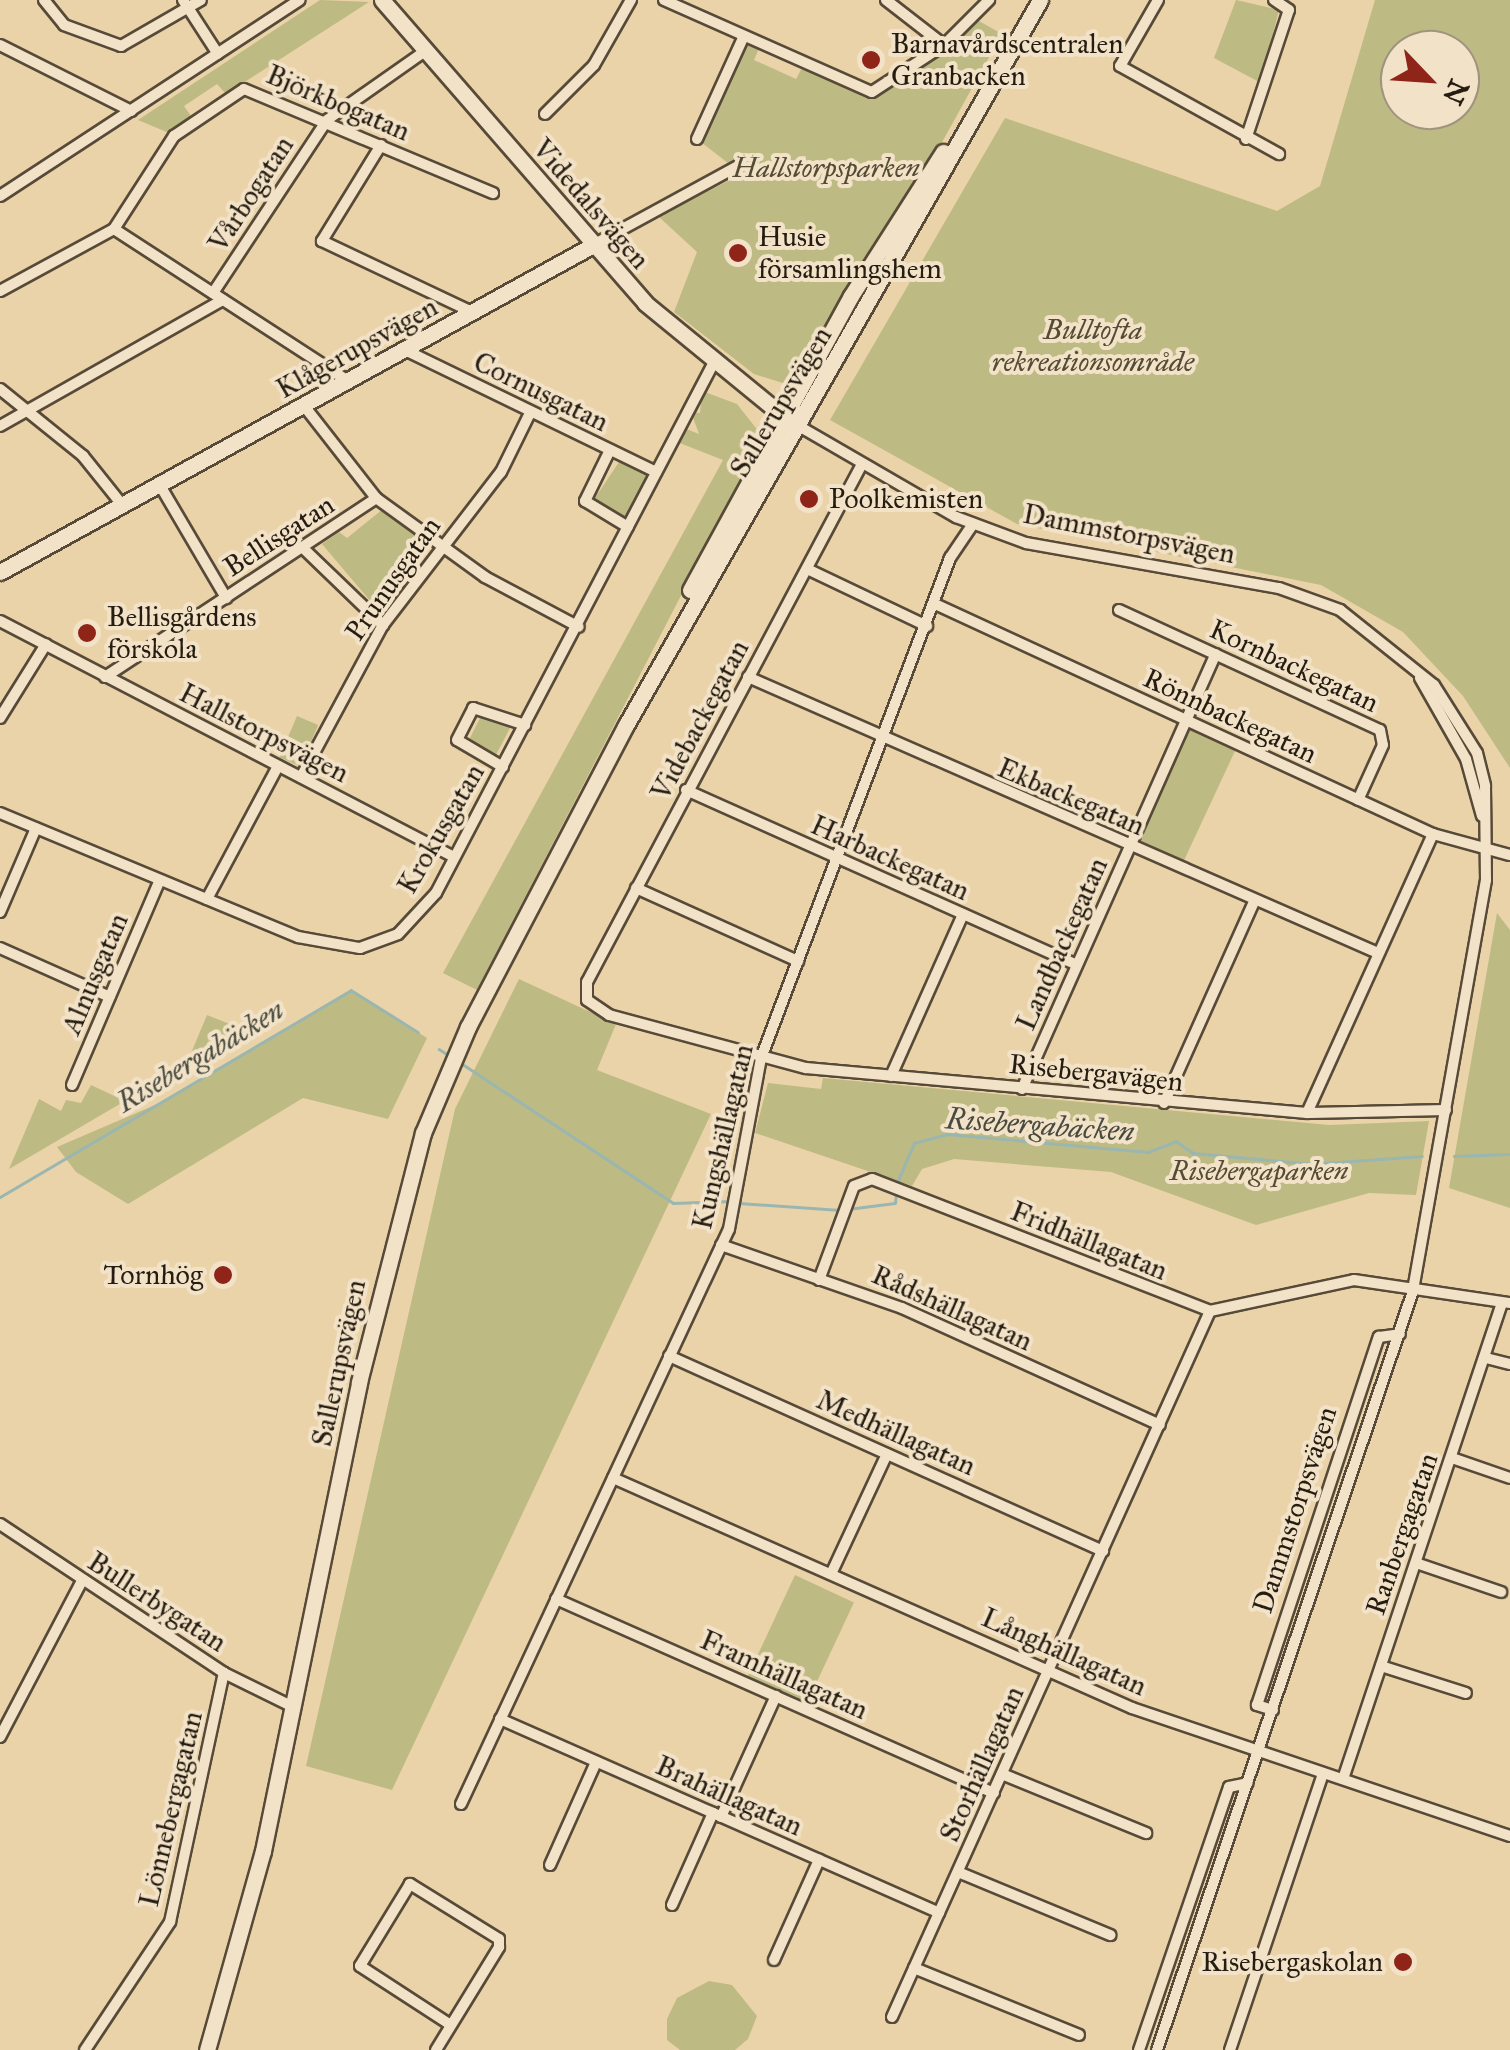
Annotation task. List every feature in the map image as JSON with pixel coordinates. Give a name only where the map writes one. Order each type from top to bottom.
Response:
[{"type":"main road","name":"Videdalsvägen","points":[[382,0],[593,246],[713,364],[791,421]]},
{"type":"main road","name":"Sallerupsvägen","points":[[208,2050],[295,1708],[380,1287],[450,1065],[626,725],[791,421],[1029,0]]},
{"type":"main road","name":"Sallerupsvägen","points":[[791,421],[1040,0]]},
{"type":"main road","name":"Klågerupsvägen","points":[[0,572],[161,487],[593,246]]},
{"type":"street","points":[[44,0],[58,22],[112,46],[136,42],[186,4],[201,0]]},
{"type":"street","points":[[0,196],[299,0]]},
{"type":"street","points":[[545,114],[594,65],[632,0]]},
{"type":"street","points":[[664,0],[872,92],[944,45],[989,0]]},
{"type":"street","points":[[886,0],[944,45]]},
{"type":"street","points":[[1158,0],[1120,66],[1279,154]]},
{"type":"street","points":[[1246,139],[1290,5],[1274,0]]},
{"type":"street","points":[[186,4],[218,54]]},
{"type":"street","points":[[698,138],[744,36]]},
{"type":"street","points":[[0,45],[130,110]]},
{"type":"street","name":"Vårbogatan","points":[[0,426],[218,296],[327,120],[425,50]]},
{"type":"street","name":"Björkbogatan","points":[[0,292],[114,229],[174,136],[240,91],[255,88],[493,193]]},
{"type":"street","points":[[381,145],[322,241],[472,312]]},
{"type":"street","name":"Klågerupsvägen","points":[[593,246],[738,166]]},
{"type":"street","points":[[114,229],[351,382]]},
{"type":"street","name":"Cornusgatan","points":[[407,351],[656,472]]},
{"type":"street","name":"Krokusgatan","points":[[0,812],[298,937],[360,948],[392,938],[420,914],[454,858],[579,627],[666,449],[713,364]]},
{"type":"street","points":[[0,389],[96,469],[124,507]]},
{"type":"street","points":[[305,407],[376,498],[438,544],[579,627]]},
{"type":"street","name":"Prunusgatan","points":[[301,776],[382,625],[438,544],[501,472],[530,413]]},
{"type":"street","name":"Dammstorpsvägen","points":[[791,421],[973,524],[1026,542],[1306,594],[1369,627],[1412,664],[1466,759],[1486,833],[1446,1110],[1413,1291],[1157,2050]]},
{"type":"street","points":[[610,450],[585,501],[628,526]]},
{"type":"street","name":"Videbackegatan","points":[[587,1000],[636,888],[686,790],[862,464]]},
{"type":"street","points":[[161,487],[226,598]]},
{"type":"street","name":"Bellisgatan","points":[[106,676],[376,498]]},
{"type":"street","name":"Kungshällagatan","points":[[461,1804],[721,1245],[738,1194],[762,1058],[950,558],[973,524]]},
{"type":"street","points":[[304,549],[382,625]]},
{"type":"street","points":[[807,569],[927,626]]},
{"type":"street","name":"Rönnbackegatan","points":[[935,604],[1433,834],[1510,855]]},
{"type":"street","name":"Kornbackegatan","points":[[1119,610],[1380,730],[1383,745],[1358,800]]},
{"type":"street","name":"Hallstorpsvägen","points":[[0,621],[454,858]]},
{"type":"street","points":[[0,718],[46,644]]},
{"type":"street","name":"Landbackegatan","points":[[1022,1088],[1216,654]]},
{"type":"street","name":"Ekbackegatan","points":[[748,678],[883,741],[1378,953]]},
{"type":"street","points":[[503,767],[457,740],[473,708],[525,725]]},
{"type":"street","points":[[208,899],[278,766]]},
{"type":"street","name":"Harbackegatan","points":[[686,790],[1078,965]]},
{"type":"street","points":[[0,912],[36,828]]},
{"type":"street","points":[[1308,1113],[1433,834]]},
{"type":"street","name":"Alnusgatan","points":[[72,1085],[160,880]]},
{"type":"street","points":[[636,888],[798,961]]},
{"type":"street","points":[[1164,1104],[1255,900]]},
{"type":"street","points":[[891,1076],[964,914]]},
{"type":"street","points":[[0,948],[110,996]]},
{"type":"street","name":"Risebergavägen","points":[[587,1000],[609,1016],[762,1058],[891,1076],[1164,1104],[1308,1113],[1446,1110]]},
{"type":"street","name":"Fridhällagatan","points":[[819,1280],[847,1203],[862,1179],[890,1184],[1210,1311]]},
{"type":"street","name":"Rådshällagatan","points":[[721,1245],[819,1280],[1160,1425]]},
{"type":"street","points":[[1210,1311],[1354,1280],[1506,1303]]},
{"type":"street","name":"Ranbergagatan","points":[[1342,1779],[1506,1303]]},
{"type":"street","name":"Storhällagatan","points":[[892,2017],[1210,1311]]},
{"type":"street","name":"Dammstorpsvägen","points":[[1272,1710],[1257,1704],[1379,1337],[1400,1334]]},
{"type":"street","name":"Medhällagatan","points":[[670,1356],[1103,1550]]},
{"type":"street","points":[[1486,1358],[1510,1364]]},
{"type":"street","points":[[831,1574],[887,1454]]},
{"type":"street","points":[[1452,1458],[1510,1478]]},
{"type":"street","name":"Långhällagatan","points":[[613,1478],[1049,1670],[1258,1752],[1510,1836]]},
{"type":"street","name":"Bullerbygatan","points":[[0,1524],[224,1673],[295,1708]]},
{"type":"street","points":[[1416,1563],[1501,1592]]},
{"type":"street","points":[[0,1736],[82,1580]]},
{"type":"street","name":"Framhällagatan","points":[[556,1599],[994,1793]]},
{"type":"street","points":[[1382,1666],[1466,1694]]},
{"type":"street","name":"Lönnebergagatan","points":[[85,2050],[170,1922],[224,1673]]},
{"type":"street","points":[[672,1905],[776,1696]]},
{"type":"street","name":"Brahällagatan","points":[[500,1719],[939,1913]]},
{"type":"street","points":[[550,1866],[596,1762]]},
{"type":"street","points":[[1230,2050],[1324,1773]]},
{"type":"street","points":[[1002,1774],[1146,1833]]},
{"type":"street","name":"Dammstorpsvägen","points":[[1139,2050],[1229,1787],[1248,1783]]},
{"type":"street","points":[[774,1960],[819,1860]]},
{"type":"street","points":[[958,1872],[1110,1935]]},
{"type":"street","points":[[436,2050],[451,2025],[499,1940],[410,1884],[360,1966],[451,2025]]},
{"type":"street","points":[[914,1968],[1078,2035]]},
{"type":"green space","points":[[320,0],[369,2],[226,94],[217,84],[184,106],[191,116],[169,133],[138,120]]},
{"type":"green space","points":[[1236,0],[1279,10],[1261,83],[1214,58]]},
{"type":"green space","name":"Bulltofta rekreationsområde","points":[[1375,0],[1510,0],[1510,768],[1463,696],[1403,632],[1321,585],[1017,524],[830,420],[1005,118],[1277,211],[1320,186]]},
{"type":"green space","name":"Hallstorpsparken","points":[[979,21],[1002,34],[915,191],[789,385],[754,374],[674,312],[697,252],[658,216],[742,174],[697,139],[744,36],[760,46],[754,60],[796,79],[803,66],[873,97]]},
{"type":"green space","points":[[702,391],[737,404],[763,437],[477,990],[443,973],[723,460],[672,440],[679,426],[699,434],[691,412],[700,413]]},
{"type":"green space","points":[[621,459],[649,474],[627,522],[593,501]]},
{"type":"green space","points":[[383,509],[428,543],[383,616],[322,544],[339,532],[347,538]]},
{"type":"green space","points":[[483,712],[512,724],[495,757],[469,740]]},
{"type":"green space","points":[[297,716],[318,725],[301,766],[279,757]]},
{"type":"green space","points":[[1189,729],[1235,751],[1182,865],[1136,843]]},
{"type":"green space","points":[[1497,913],[1510,930],[1510,1208],[1449,1188]]},
{"type":"green space","points":[[519,979],[616,1024],[597,1070],[711,1114],[392,1790],[306,1766],[455,1109]]},
{"type":"green space","points":[[351,990],[427,1038],[388,1119],[303,1098],[128,1204],[76,1172],[57,1147],[162,1102]]},
{"type":"green space","points":[[207,1015],[242,1029],[186,1065]]},
{"type":"green space","name":"Risebergaparken","points":[[823,1078],[1329,1125],[1429,1121],[1416,1195],[1369,1193],[1256,1225],[1111,1172],[954,1159],[922,1169],[912,1186],[755,1133],[768,1083],[821,1089]]},
{"type":"green space","points":[[91,1085],[125,1101],[9,1169],[39,1099],[61,1111],[66,1100],[81,1103]]},
{"type":"green space","points":[[795,1575],[854,1602],[804,1710],[745,1683]]},
{"type":"green space","points":[[709,1981],[732,1985],[757,2016],[748,2039],[735,2050],[680,2050],[667,2040],[667,2019],[677,1998]]},
{"type":"waterway","name":"Risebergabäcken","points":[[0,1197],[351,990],[418,1032]]},
{"type":"waterway","name":"Risebergabäcken","points":[[439,1049],[450,1056]]},
{"type":"waterway","name":"Risebergabäcken","points":[[461,1063],[673,1203],[731,1201]]},
{"type":"waterway","name":"Risebergabäcken","points":[[896,1185],[914,1143],[947,1134],[1148,1152],[1176,1141],[1193,1153],[1311,1164],[1422,1156]]},
{"type":"waterway","points":[[1454,1156],[1510,1154]]},
{"type":"waterway","name":"Risebergabäcken","points":[[848,1209],[895,1203],[896,1193]]},
{"type":"waterway","name":"Risebergabäcken","points":[[739,1203],[840,1210]]},
{"type":"place","name":"Barnavårdscentralen Granbacken","points":[[871,60]]},
{"type":"place","name":"Husie församlingshem","points":[[738,253]]},
{"type":"place","name":"Poolkemisten","points":[[809,499]]},
{"type":"place","name":"Bellisgårdens förskola","points":[[87,633]]},
{"type":"place","name":"Tornhög","points":[[223,1275]]},
{"type":"place","name":"Risebergaskolan","points":[[1403,1962]]}]
